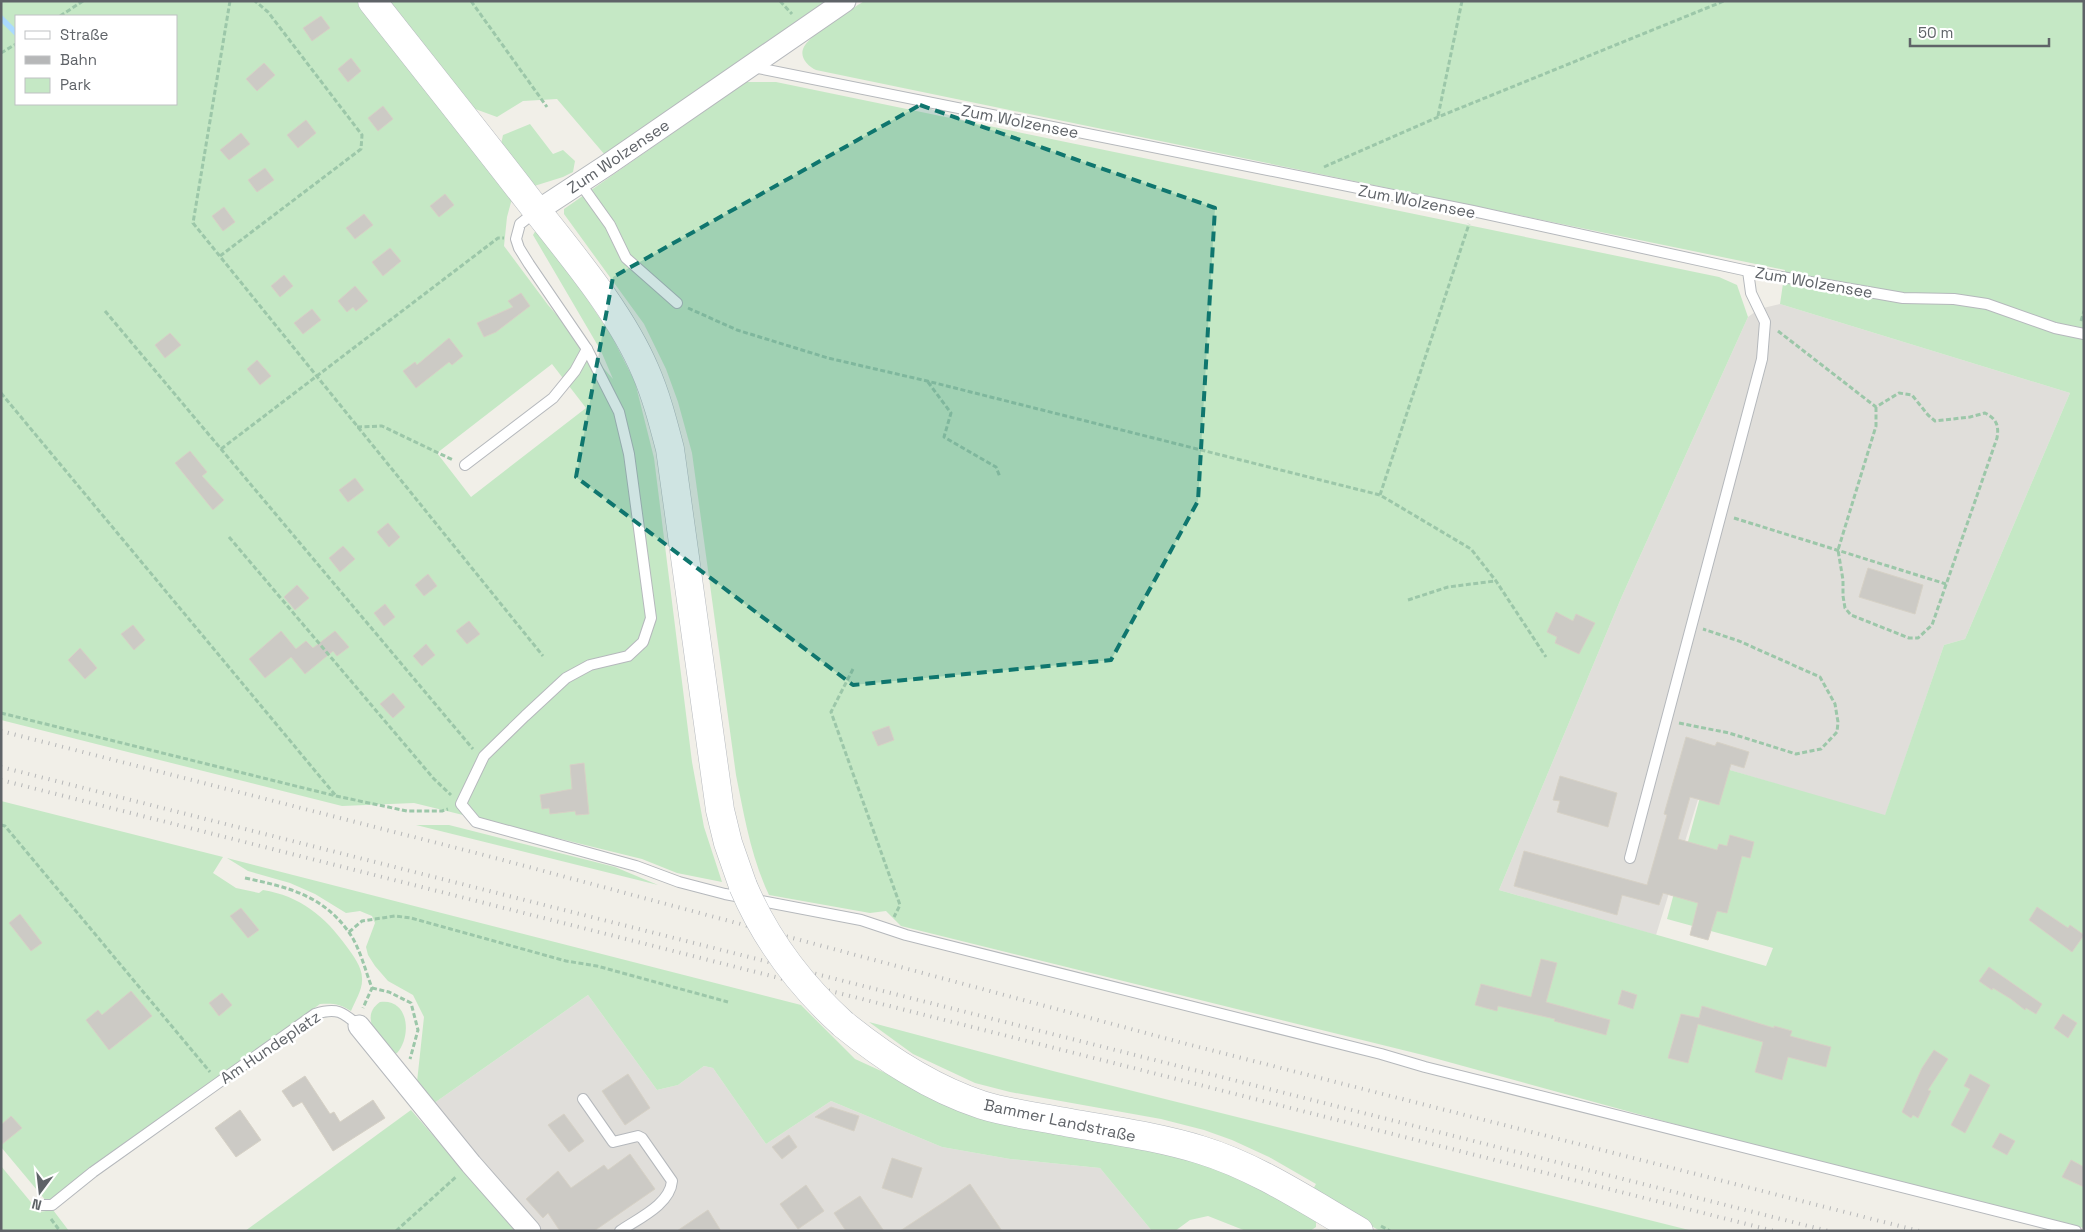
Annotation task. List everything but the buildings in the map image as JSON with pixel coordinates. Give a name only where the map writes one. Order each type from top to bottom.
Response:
[{"type":"main road","name":"Bammer Landstraße","points":[[372,1],[537,211],[619,322],[645,369],[661,414],[676,484],[720,810],[728,843],[743,886],[767,933],[793,972],[843,1024],[868,1045],[914,1075],[983,1105],[1027,1116],[1171,1142],[1203,1151],[1243,1166],[1345,1228]]},
{"type":"street","name":"Zum Wolzensee","points":[[537,211],[845,1]]},
{"type":"street","name":"Am Hundeplatz","points":[[359,1026],[471,1164],[530,1231]]},
{"type":"lane","name":"Zum Wolzensee","points":[[749,66],[1473,212],[1748,271],[1903,298],[1954,299],[1987,304],[2055,328],[2084,334]]},
{"type":"lane","points":[[580,183],[610,225],[626,258],[677,303]]},
{"type":"lane","points":[[537,211],[520,224],[516,239],[519,248],[587,348],[619,412],[629,454],[651,618],[642,642],[628,656],[590,665],[566,678],[484,756],[461,804],[476,822],[636,866],[688,884],[725,894],[860,920],[906,935],[1372,1052],[1425,1068],[2076,1231]]},
{"type":"lane","points":[[1630,858],[1693,626],[1762,359],[1765,322],[1751,293],[1748,271]]},
{"type":"lane","points":[[464,465],[553,398],[575,371],[587,348]]},
{"type":"lane","name":"Am Hundeplatz","points":[[40,1204],[52,1205],[93,1172],[315,1014],[326,1010],[340,1011],[359,1026]]},
{"type":"lane","points":[[583,1100],[613,1142],[638,1136],[642,1138],[672,1181],[669,1193],[662,1202],[620,1231]]},
{"type":"path","points":[[62,15],[83,1]]},
{"type":"path","points":[[230,1],[193,223],[543,656]]},
{"type":"path","points":[[220,256],[361,149],[362,135],[268,12],[256,1]]},
{"type":"path","points":[[471,1],[547,107]]},
{"type":"path","points":[[1438,117],[1462,1]]},
{"type":"path","points":[[1300,178],[1438,117],[1724,1]]},
{"type":"path","points":[[1,53],[15,45]]},
{"type":"path","points":[[1380,495],[1473,212]]},
{"type":"path","points":[[221,450],[498,238]]},
{"type":"path","points":[[677,303],[737,330],[828,358],[927,381],[1380,495],[1471,549],[1496,580],[1546,657]]},
{"type":"path","points":[[105,311],[460,736]]},
{"type":"path","points":[[1765,322],[1876,407]]},
{"type":"path","points":[[927,381],[951,413],[944,437],[996,467],[1000,477]]},
{"type":"path","points":[[1,393],[336,796]]},
{"type":"path","points":[[1899,393],[1912,395],[1935,421],[1970,417],[1985,413],[1993,417],[1999,427],[1997,438],[1932,625],[1918,638],[1909,638],[1851,615],[1845,608],[1838,550],[1876,426],[1876,407],[1899,393]]},
{"type":"path","points":[[357,427],[382,426],[464,465]]},
{"type":"path","points":[[1722,514],[1946,584]]},
{"type":"path","points":[[1,713],[336,796],[406,811],[442,811],[461,804],[434,779],[229,537]]},
{"type":"path","points":[[1408,600],[1448,587],[1496,580]]},
{"type":"path","points":[[1667,721],[1730,733],[1796,754],[1821,749],[1836,732],[1838,722],[1835,704],[1820,677],[1739,641],[1693,626]]},
{"type":"path","points":[[853,670],[831,712],[900,905],[893,918]]},
{"type":"path","points":[[1,825],[5,826],[218,1082]]},
{"type":"path","points":[[245,878],[287,887],[312,898],[333,915],[349,932],[372,988],[363,1006],[359,1026]]},
{"type":"path","points":[[349,932],[362,921],[395,916],[412,918],[566,961],[597,966],[728,1002]]},
{"type":"path","points":[[372,988],[389,992],[410,1003],[418,1030],[403,1082]]},
{"type":"path","points":[[396,1231],[471,1164]]},
{"type":"highlighted area","points":[[920,105],[1215,208],[1198,501],[1111,660],[853,685],[576,477],[613,277]]},
{"type":"shaded area","points":[[1780,304],[2070,393],[1965,639],[1944,645],[1885,816],[1709,764],[1656,935],[1499,890],[1622,596],[1748,317],[1759,309]]},
{"type":"shaded area","points":[[588,995],[657,1090],[678,1085],[704,1066],[713,1068],[766,1144],[831,1101],[942,1147],[1010,1159],[1100,1168],[1152,1231],[541,1231],[430,1106]]},
{"type":"green space","points":[[1,1],[360,1],[513,195],[507,217],[504,246],[548,305],[613,379],[601,351],[533,235],[536,230],[575,281],[611,335],[635,382],[654,458],[692,762],[704,827],[722,882],[677,873],[642,859],[414,803],[342,806],[1,720]],"holes":[[[552,364],[586,408],[471,497],[437,453]]]},
{"type":"green space","points":[[384,1],[834,1],[605,155],[557,99],[523,101],[497,117],[467,106]]},
{"type":"green space","points":[[864,1],[2084,1],[2084,1228],[1791,1156],[1423,1055],[901,926],[886,911],[870,913],[769,895],[757,866],[745,821],[736,775],[692,453],[678,402],[666,369],[644,324],[564,214],[564,209],[746,82],[776,82],[1719,277],[1737,285],[1748,317],[1622,596],[1499,890],[1766,966],[1773,948],[1667,919],[1709,764],[1885,815],[1944,645],[1965,639],[2070,393],[1780,304],[1785,270],[816,70],[810,66],[805,61],[802,52],[806,44],[821,30]]},
{"type":"green space","points":[[530,124],[553,154],[563,150],[575,161],[573,172],[531,187],[500,149],[503,135]]},
{"type":"green space","points":[[1,801],[223,857],[213,873],[236,888],[259,893],[263,890],[300,902],[330,926],[359,965],[362,982],[351,1011],[336,1004],[320,1004],[47,1202],[1,1147]]},
{"type":"green space","points":[[416,825],[449,825],[615,867],[658,885]]},
{"type":"green space","points":[[227,858],[801,1005],[855,1059],[966,1110],[1194,1159],[1227,1172],[1316,1220],[1316,1227],[1310,1231],[1246,1231],[1208,1216],[1190,1220],[1175,1231],[1152,1231],[1100,1168],[1010,1159],[942,1147],[831,1101],[766,1144],[713,1068],[704,1066],[678,1085],[657,1090],[588,995],[430,1106],[417,1082],[424,1017],[413,995],[388,981],[368,955],[366,947],[375,923],[372,916],[360,911],[346,913],[315,894],[290,883],[248,871]]},
{"type":"green space","points":[[380,1002],[390,1002],[397,1006],[405,1020],[405,1037],[402,1046],[395,1054],[378,1036],[371,1022],[374,1008]]},
{"type":"green space","points":[[869,1022],[1053,1071],[1693,1231],[1380,1231],[1312,1191],[1316,1184],[1269,1157],[1232,1140],[1204,1130],[1161,1119],[1010,1092],[975,1083],[913,1054]]},
{"type":"green space","points":[[411,1110],[516,1231],[245,1231]]},
{"type":"green space","points":[[1,1166],[39,1212],[53,1210],[69,1231],[1,1231]]},
{"type":"waterway","points":[[1,18],[15,32]]},
{"type":"railway","points":[[1,731],[484,855],[1183,1043],[1919,1231]]},
{"type":"railway","points":[[1,767],[1828,1231]]},
{"type":"railway","points":[[1,780],[1774,1231]]}]
